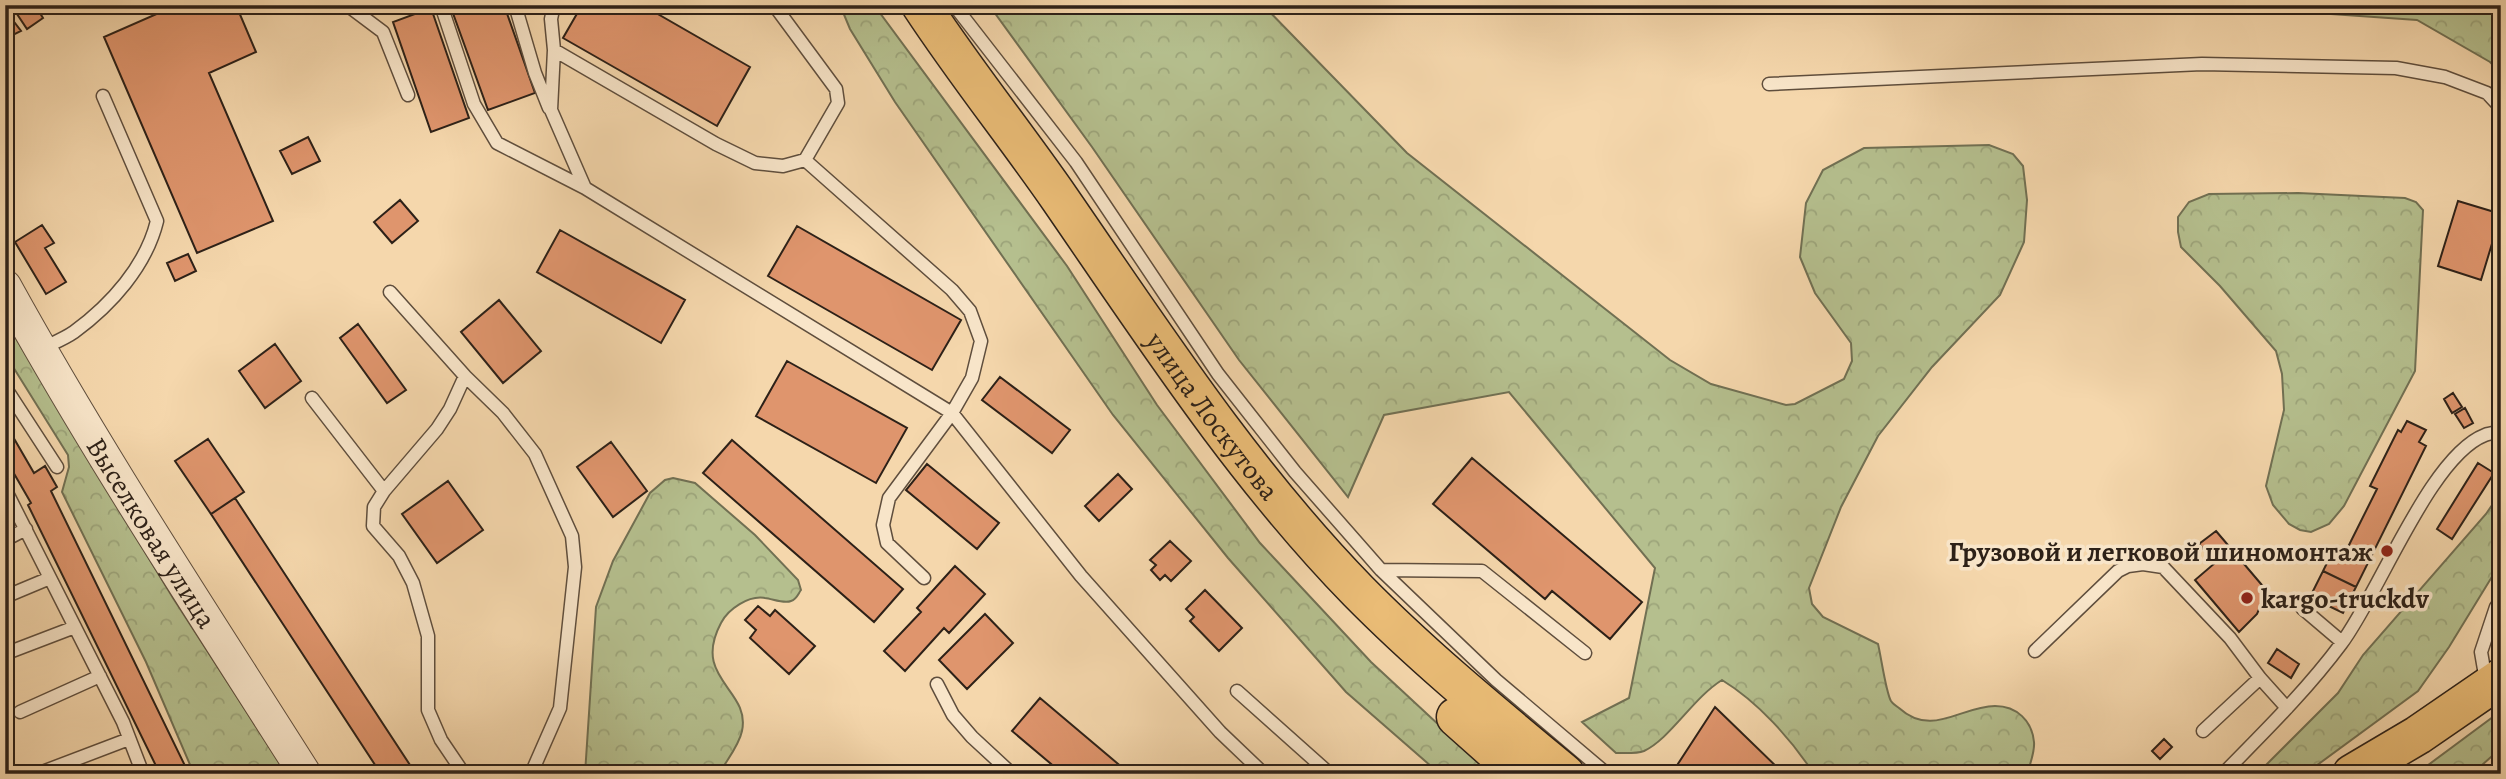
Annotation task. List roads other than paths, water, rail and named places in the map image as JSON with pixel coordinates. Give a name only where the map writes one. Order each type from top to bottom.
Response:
[{"type":"main road","name":"улица Лоскутова","points":[[896,5],[1205,449],[1296,556],[1427,692],[1521,774]]},
{"type":"main road","name":"улица Лоскутова","points":[[921,5],[1052,188],[1194,394],[1271,494],[1357,590],[1408,640],[1476,701],[1565,774]]},
{"type":"main road","points":[[2352,774],[2418,735],[2494,683]]},
{"type":"street","name":"Выселковая улица","points":[[5,286],[40,349],[166,555],[305,774]]},
{"type":"lane","points":[[347,5],[383,32],[408,95]]},
{"type":"lane","points":[[441,5],[474,104],[497,143],[585,188],[953,414],[1081,576],[1205,716],[1264,774]]},
{"type":"lane","points":[[515,5],[535,73],[585,188]]},
{"type":"lane","points":[[551,110],[554,50],[551,19],[554,5]]},
{"type":"lane","points":[[554,50],[716,144],[755,163],[783,166],[805,160],[838,103],[836,89],[774,5]]},
{"type":"lane","points":[[954,5],[1076,162],[1218,374],[1295,472],[1381,570],[1496,680],[1607,774]]},
{"type":"lane","points":[[1769,84],[2202,64],[2396,68],[2455,81],[2487,93],[2501,108]]},
{"type":"lane","points":[[40,349],[73,333],[106,304],[133,272],[155,231],[157,221],[103,96]]},
{"type":"lane","points":[[805,160],[952,290],[970,311],[981,341],[972,378],[953,414],[889,498],[883,525],[887,544],[923,578]]},
{"type":"lane","points":[[390,292],[502,413],[535,454],[572,536],[575,567],[559,708],[531,774]]},
{"type":"lane","points":[[464,774],[441,740],[428,710],[428,636],[413,583],[399,556],[373,526],[374,507],[384,491],[438,429],[466,376]]},
{"type":"lane","points":[[5,387],[57,467]]},
{"type":"lane","points":[[312,398],[384,491]]},
{"type":"lane","points":[[2222,774],[2287,708],[2358,620],[2432,485],[2459,454],[2484,435],[2501,432]]},
{"type":"lane","points":[[5,489],[100,676],[143,774]]},
{"type":"lane","points":[[5,540],[26,529]]},
{"type":"lane","points":[[2035,652],[2118,571],[2128,566],[2143,564],[2163,567],[2230,638],[2287,708]]},
{"type":"lane","points":[[1381,570],[1482,571],[1584,653]]},
{"type":"lane","points":[[7,596],[50,578]]},
{"type":"lane","points":[[2494,683],[2481,652],[2496,607],[2501,600]]},
{"type":"lane","points":[[2302,608],[2342,642]]},
{"type":"lane","points":[[7,653],[75,627]]},
{"type":"lane","points":[[20,712],[100,676]]},
{"type":"lane","points":[[2203,731],[2260,678]]},
{"type":"lane","points":[[937,684],[953,715],[972,737],[1012,774]]},
{"type":"lane","points":[[1237,691],[1330,774]]},
{"type":"lane","points":[[37,774],[129,739]]},
{"type":"place","name":"Грузовой и легковой шиномонтаж","points":[[2387,551]]},
{"type":"place","name":"kargo-truckdv","points":[[2247,598]]}]
